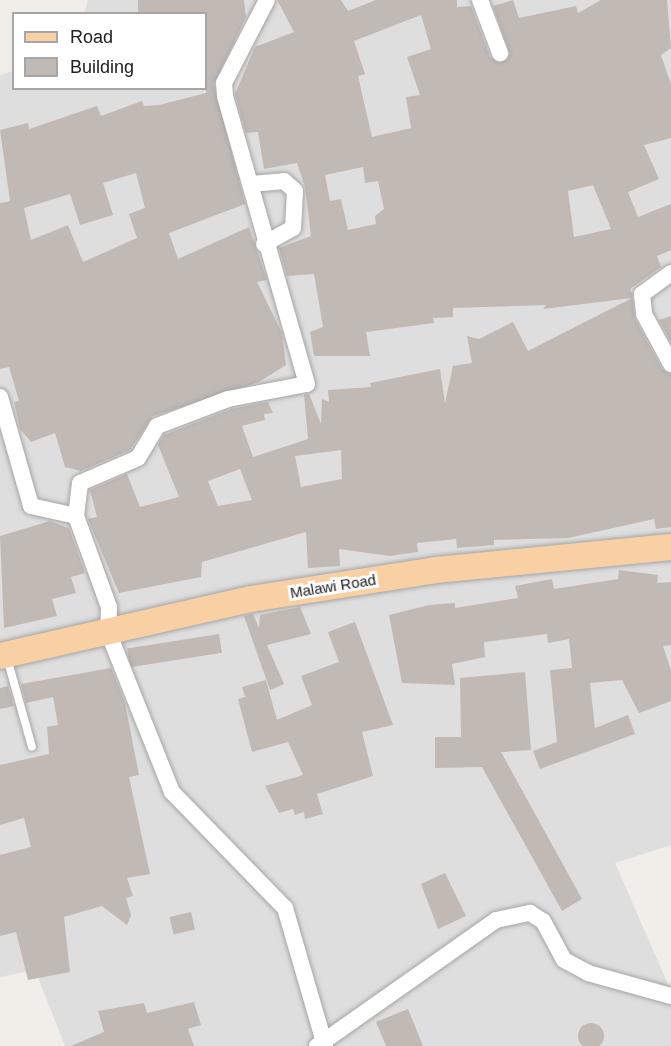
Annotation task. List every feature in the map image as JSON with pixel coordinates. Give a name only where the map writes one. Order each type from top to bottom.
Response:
[{"type":"main road","name":"Malawi Road","points":[[3,656],[251,599],[436,570],[671,547]]},
{"type":"street","points":[[267,0],[224,83],[229,121],[251,184],[264,244],[285,298],[307,384],[228,399],[157,426],[138,458],[80,483],[76,516],[109,607],[108,632],[172,792],[285,908],[321,1044],[496,920],[530,913],[543,921],[564,960],[588,973],[671,996]]},
{"type":"street","points":[[480,0],[500,52]]},
{"type":"street","points":[[251,184],[284,181],[295,191],[293,228],[264,244]]},
{"type":"street","points":[[671,273],[642,294],[644,314],[671,364]]},
{"type":"street","points":[[0,397],[31,506],[76,516]]},
{"type":"lane","points":[[3,656],[32,747]]},
{"type":"shaded area","points":[[88,0],[671,0],[671,845],[615,863],[671,991],[671,1046],[65,1046],[35,970],[0,977],[0,75],[12,71],[12,90],[207,90],[207,12],[84,12]]},
{"type":"building","points":[[138,0],[244,0],[246,17],[214,84],[245,204],[169,233],[178,259],[249,227],[267,280],[257,282],[282,333],[286,365],[259,382],[153,416],[130,450],[81,471],[65,467],[55,433],[31,442],[20,429],[14,402],[19,401],[9,367],[0,369],[0,203],[10,201],[0,130],[28,123],[29,129],[97,106],[101,116],[142,101],[144,106],[159,105],[206,93],[207,12],[138,12]],"holes":[[[136,173],[145,208],[129,214],[137,238],[83,262],[68,225],[31,240],[24,208],[70,194],[80,225],[113,215],[103,183]]]},
{"type":"building","points":[[277,0],[341,0],[348,11],[376,0],[457,0],[457,7],[471,6],[490,57],[499,63],[510,54],[493,6],[513,0],[519,18],[576,6],[578,13],[601,0],[667,0],[671,48],[661,55],[671,84],[671,138],[644,145],[659,179],[628,192],[638,217],[671,204],[671,250],[657,256],[661,267],[630,289],[632,294],[635,319],[662,369],[671,374],[671,527],[656,529],[654,519],[568,538],[494,540],[494,545],[457,548],[456,539],[417,543],[418,552],[390,556],[339,549],[340,566],[308,568],[306,532],[202,562],[201,577],[119,593],[88,519],[97,517],[90,490],[127,474],[140,507],[179,497],[158,445],[164,435],[231,409],[268,402],[273,413],[264,414],[265,420],[242,426],[253,457],[308,439],[304,395],[309,394],[321,424],[322,399],[329,402],[328,390],[371,387],[370,383],[440,369],[445,403],[453,366],[472,363],[467,336],[479,339],[513,322],[528,351],[632,298],[543,309],[546,305],[453,308],[453,317],[433,318],[434,323],[366,332],[370,356],[314,356],[310,332],[323,327],[314,274],[287,276],[279,248],[311,236],[305,187],[297,163],[264,169],[258,132],[246,133],[235,94],[255,47],[294,32]],"holes":[[[421,15],[431,49],[407,57],[420,95],[406,97],[411,128],[372,137],[358,76],[365,74],[354,41]],[[363,167],[365,183],[378,181],[384,209],[375,216],[376,224],[348,230],[341,199],[330,201],[325,175]],[[593,185],[611,229],[574,237],[568,191]],[[341,450],[342,479],[301,487],[295,456]],[[240,469],[252,500],[218,506],[208,481]]]},
{"type":"building","points":[[671,316],[671,342],[659,320]]},
{"type":"building","points":[[50,521],[69,528],[85,573],[71,577],[76,593],[52,599],[57,616],[4,628],[0,536]]},
{"type":"building","points":[[619,570],[658,575],[657,583],[671,582],[671,645],[663,646],[671,670],[671,701],[639,713],[622,680],[590,683],[595,728],[628,715],[635,734],[540,769],[533,751],[557,742],[550,670],[572,668],[569,639],[548,643],[547,634],[484,642],[485,657],[452,664],[455,685],[402,683],[389,615],[429,605],[455,603],[455,608],[518,598],[515,586],[552,579],[554,589],[618,579]]},
{"type":"building","points":[[300,607],[311,634],[267,645],[284,684],[270,690],[244,616],[253,614],[259,628],[260,615]]},
{"type":"building","points":[[355,622],[393,725],[362,732],[373,776],[317,794],[323,814],[305,819],[304,812],[295,815],[293,809],[279,813],[265,786],[303,775],[288,742],[252,752],[238,699],[245,697],[242,687],[266,680],[277,720],[312,705],[301,676],[339,662],[328,632]]},
{"type":"building","points":[[219,634],[222,653],[130,667],[127,649]]},
{"type":"building","points":[[111,668],[125,703],[139,775],[129,777],[150,874],[127,878],[133,896],[126,898],[131,915],[127,925],[102,906],[64,917],[70,972],[28,980],[16,932],[0,936],[0,855],[31,847],[24,818],[0,825],[0,765],[49,754],[47,727],[58,725],[53,697],[26,703],[21,684]]},
{"type":"building","points":[[525,672],[531,750],[501,752],[582,899],[562,911],[482,767],[435,768],[435,737],[461,737],[460,678]]},
{"type":"building","points":[[8,686],[14,706],[0,709],[0,688]]},
{"type":"building","points":[[445,873],[466,916],[438,929],[421,884]]},
{"type":"building","points":[[191,912],[195,930],[174,934],[170,917]]},
{"type":"building","points":[[194,1002],[201,1025],[188,1029],[194,1046],[71,1046],[104,1032],[98,1011],[144,1003],[147,1013]]},
{"type":"building","points":[[408,1009],[423,1046],[386,1046],[376,1022]]},
{"type":"building","points":[[586,1024],[596,1024],[603,1031],[603,1041],[597,1047],[585,1047],[579,1041],[579,1031]]}]
